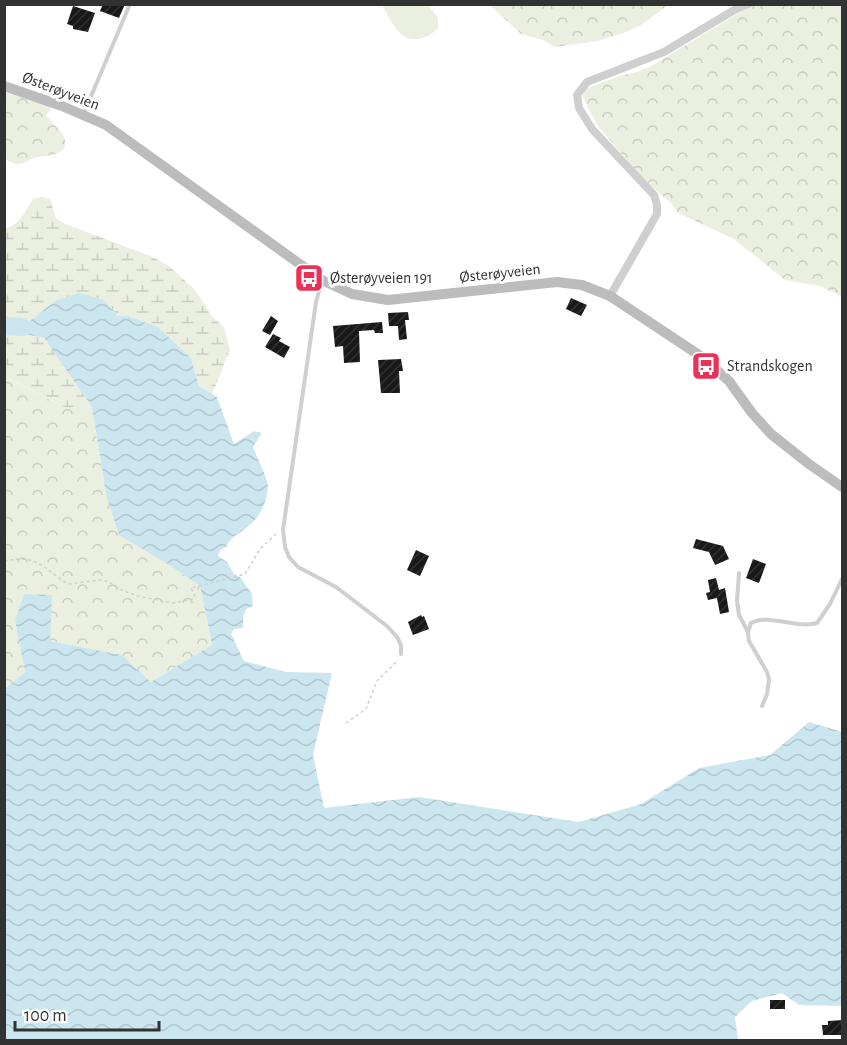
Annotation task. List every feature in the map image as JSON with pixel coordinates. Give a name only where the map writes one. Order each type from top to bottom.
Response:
[{"type":"main road","name":"Østerøyveien","points":[[4,86],[83,114],[123,135],[322,280],[352,294],[378,300],[405,299],[557,282],[582,285],[610,296],[709,362],[729,381],[756,418],[771,434],[843,488]]},
{"type":"street","points":[[610,296],[657,214],[657,205],[654,195],[592,129],[579,108],[577,95],[587,82],[664,52],[748,4]]},
{"type":"lane","points":[[83,114],[130,4]]},
{"type":"lane","points":[[322,280],[316,302],[283,530],[289,557],[298,567],[336,587],[387,627],[397,637],[401,645],[401,654]]},
{"type":"lane","points":[[739,573],[739,615],[748,632],[749,641],[769,679],[767,694],[762,706]]},
{"type":"lane","points":[[748,632],[751,623],[760,620],[797,625],[817,622],[826,611],[843,579]]},
{"type":"path","points":[[4,561],[27,558],[51,570],[68,584],[101,580],[129,593],[173,603],[193,599],[195,595],[192,588],[245,574],[260,549],[273,535],[283,530]]},
{"type":"path","points":[[346,723],[366,709],[377,681],[394,665],[401,654]]},
{"type":"green space","points":[[382,5],[428,5],[438,18],[438,28],[426,37],[410,39],[395,28]]},
{"type":"green space","points":[[490,5],[668,5],[641,25],[626,32],[598,41],[555,47],[543,40],[521,34]]},
{"type":"green space","points":[[752,5],[842,5],[842,297],[820,286],[785,280],[734,239],[678,213],[672,204],[641,177],[598,126],[585,102],[583,95],[585,89],[653,65]]},
{"type":"green space","points":[[4,92],[52,107],[46,115],[64,137],[64,148],[56,154],[20,164],[14,164],[5,159]]},
{"type":"green space","points":[[42,197],[50,199],[56,218],[63,223],[153,257],[169,266],[196,291],[211,315],[224,328],[230,350],[212,394],[199,386],[191,358],[158,327],[129,316],[118,316],[104,300],[55,301],[22,327],[25,334],[44,338],[92,407],[64,407],[5,376],[4,228],[18,221],[33,199]]},
{"type":"green space","points":[[4,376],[64,407],[92,407],[106,494],[166,563],[200,586],[212,646],[151,682],[122,655],[50,641],[15,621],[25,672],[5,690]]},
{"type":"water","points":[[79,293],[104,300],[118,316],[129,316],[158,327],[191,358],[199,386],[217,397],[234,444],[254,431],[262,433],[253,447],[268,487],[264,505],[255,520],[220,550],[218,556],[227,562],[234,574],[240,577],[252,594],[253,606],[246,609],[243,628],[234,629],[231,634],[244,661],[286,672],[332,673],[313,755],[324,808],[419,797],[579,822],[641,804],[699,768],[770,755],[809,722],[842,732],[842,1006],[799,1005],[782,993],[752,1001],[735,1017],[738,1040],[5,1040],[4,690],[25,672],[15,621],[24,594],[52,595],[50,641],[122,655],[151,682],[212,645],[200,586],[119,535],[106,494],[92,407],[44,338],[25,334],[22,327],[55,301]]},
{"type":"building","points":[[103,4],[125,4],[119,18],[100,11]]},
{"type":"building","points":[[73,6],[95,13],[88,32],[73,29],[73,26],[67,24]]},
{"type":"building","points":[[571,298],[587,305],[581,316],[566,309]]},
{"type":"building","points":[[408,312],[409,320],[405,320],[407,339],[399,340],[398,326],[389,326],[388,313]]},
{"type":"building","points":[[271,316],[278,321],[270,335],[262,331]]},
{"type":"building","points":[[382,322],[383,333],[375,333],[374,330],[359,331],[360,362],[344,363],[343,346],[335,347],[333,326]]},
{"type":"building","points":[[273,334],[281,338],[279,341],[290,347],[284,358],[265,347]]},
{"type":"building","points":[[401,359],[403,371],[399,371],[400,393],[381,393],[378,360]]},
{"type":"building","points":[[696,539],[723,546],[729,559],[715,565],[709,552],[693,548]]},
{"type":"building","points":[[416,550],[429,556],[420,576],[407,570]]},
{"type":"building","points":[[753,559],[766,564],[759,583],[746,578]]},
{"type":"building","points":[[716,578],[719,590],[725,588],[729,612],[720,614],[717,598],[708,600],[706,593],[710,592],[708,580]]},
{"type":"building","points":[[421,615],[424,616],[429,629],[413,635],[408,622]]},
{"type":"building","points":[[770,1000],[785,1000],[785,1009],[770,1009]]},
{"type":"building","points":[[843,1020],[843,1035],[823,1035],[822,1025],[828,1025],[828,1021]]},
{"type":"waterway","points":[[4,326],[22,327]]},
{"type":"place","name":"Østerøyveien 191","points":[[309,278]]},
{"type":"place","name":"Strandskogen","points":[[706,366]]}]
